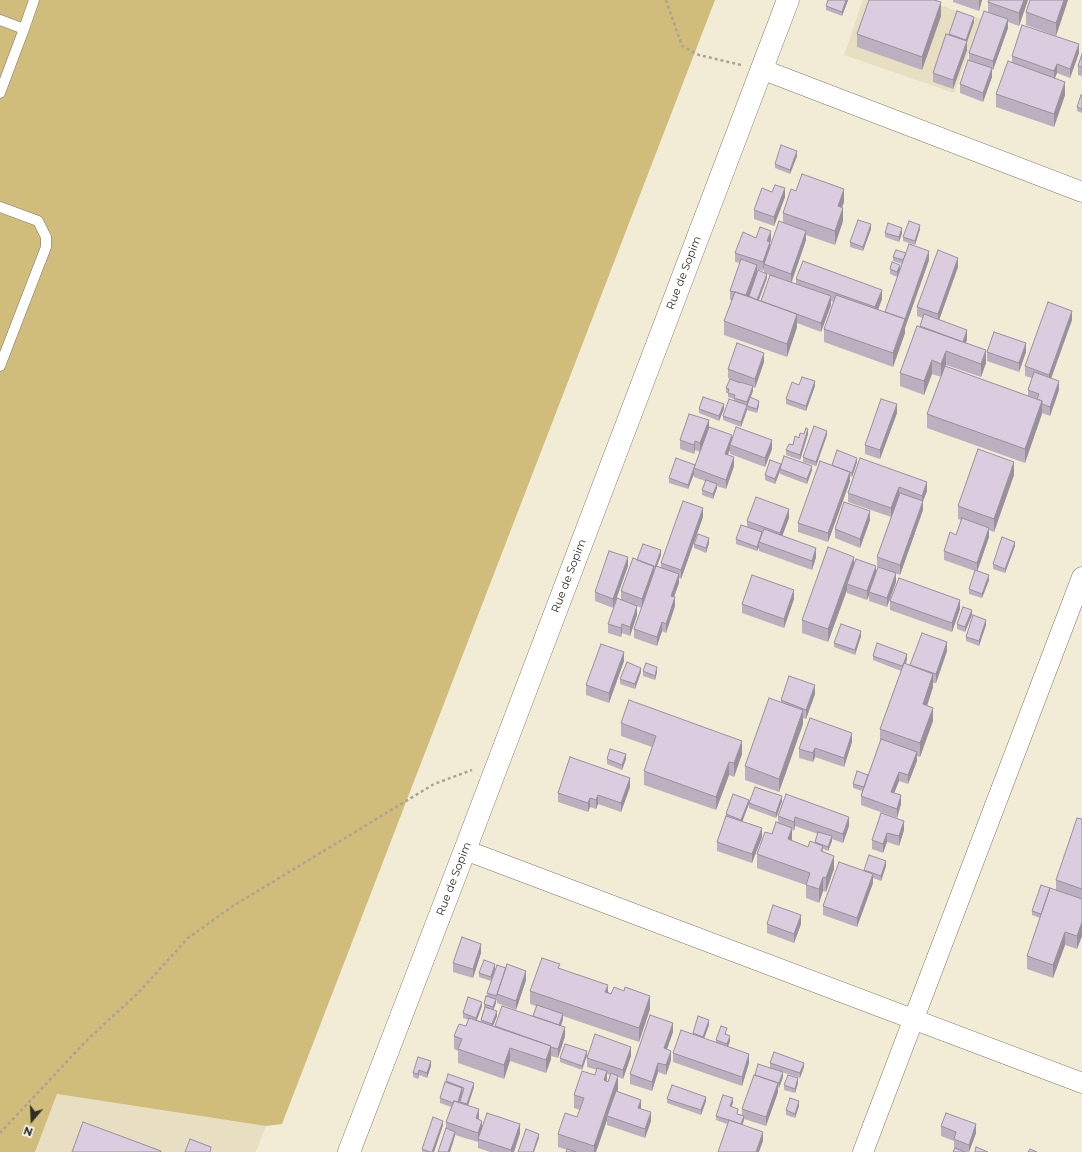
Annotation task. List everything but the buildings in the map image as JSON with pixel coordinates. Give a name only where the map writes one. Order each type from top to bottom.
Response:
[{"type":"street","name":"Rue de Sopim","points":[[349,1152],[788,0]]},
{"type":"street","points":[[761,69],[1082,192]]},
{"type":"street","points":[[863,1152],[1082,577]]},
{"type":"street","points":[[465,850],[1082,1083]]},
{"type":"lane","points":[[0,93],[34,0]]},
{"type":"lane","points":[[0,20],[24,29]]},
{"type":"lane","points":[[0,207],[38,221],[46,237],[46,247],[0,366]]},
{"type":"path","points":[[666,0],[682,46],[699,55],[761,69]]},
{"type":"path","points":[[0,1132],[86,1042],[139,992],[188,938],[250,895],[367,826],[434,784],[470,770],[498,762]]},
{"type":"shaded area","points":[[0,0],[715,0],[282,1124],[266,1126],[57,1094],[35,1152],[0,1152]]},
{"type":"shaded area","points":[[863,0],[926,0],[981,19],[954,93],[844,55]]},
{"type":"shaded area","points":[[57,1094],[266,1126],[256,1152],[35,1152]]}]
